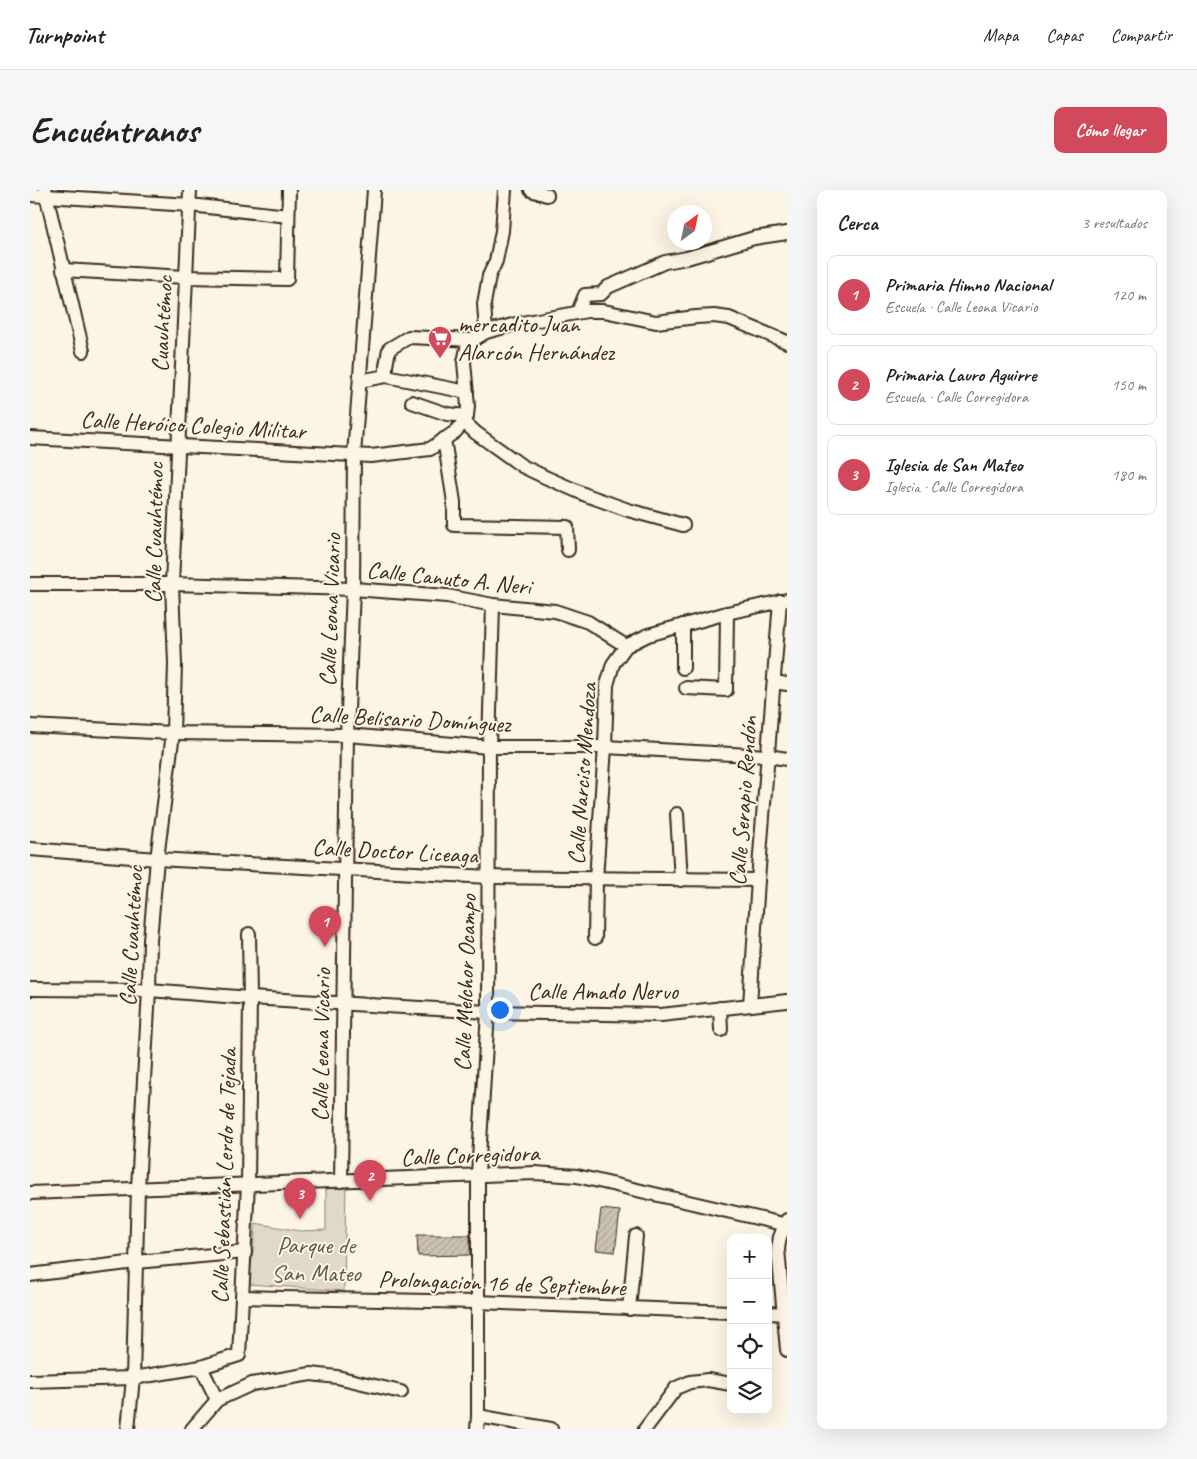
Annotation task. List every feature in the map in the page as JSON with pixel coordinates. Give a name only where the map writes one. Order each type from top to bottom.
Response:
[{"type":"street","name":"Cuauhtémoc","points":[[177,445],[190,190]]},
{"type":"street","points":[[63,270],[185,277],[287,279],[289,190]]},
{"type":"street","name":"Calle Leona Vicario","points":[[341,1181],[347,735],[354,589],[354,456],[374,190]]},
{"type":"street","points":[[486,332],[484,304],[489,276],[496,261],[502,231],[505,190]]},
{"type":"street","points":[[531,190],[547,195]]},
{"type":"street","points":[[47,192],[82,351]]},
{"type":"street","points":[[30,195],[47,192],[288,216]]},
{"type":"street","points":[[578,312],[585,295],[601,294],[608,287],[665,262],[687,258],[754,238],[784,233]]},
{"type":"street","points":[[465,419],[468,406],[464,362],[467,348],[473,340],[486,332],[516,324],[587,311],[604,311],[656,322],[696,317],[729,318],[787,342]]},
{"type":"street","points":[[386,376],[389,349],[409,337],[473,340]]},
{"type":"street","points":[[360,381],[386,376],[467,392]]},
{"type":"street","points":[[412,402],[465,419],[476,433],[522,466],[586,496],[683,525]]},
{"type":"street","name":"Calle Heróico Colegio Militar","points":[[30,438],[371,456],[430,449],[455,432],[465,419]]},
{"type":"street","points":[[444,439],[454,502],[454,525],[566,527],[568,550]]},
{"type":"street","name":"Calle Cuauhtémoc","points":[[128,1429],[132,1378],[138,1188],[150,940],[156,859],[173,733],[175,664],[172,584],[177,445]]},
{"type":"street","name":"Calle Canuto A. Neri","points":[[30,584],[172,584],[354,589],[447,596],[493,605],[555,611],[588,622],[626,646]]},
{"type":"street","points":[[626,646],[648,635],[682,625],[784,600]]},
{"type":"street","name":"Calle Serapio Rendón","points":[[750,1004],[774,682],[784,600]]},
{"type":"street","name":"Calle Melchor Ocampo","points":[[476,1429],[478,1416],[478,1174],[488,1012],[489,747],[493,605]]},
{"type":"street","points":[[686,688],[726,690],[727,613]]},
{"type":"street","points":[[682,625],[683,668]]},
{"type":"street","name":"Calle Narciso Mendoza","points":[[595,938],[596,879],[607,685],[613,664],[626,646]]},
{"type":"street","points":[[774,682],[787,684]]},
{"type":"street","name":"Calle Belisario Domínguez","points":[[30,726],[173,733],[347,735],[489,747],[604,747],[768,756],[787,759]]},
{"type":"street","points":[[677,814],[681,880]]},
{"type":"street","name":"Calle Doctor Liceaga","points":[[30,849],[156,859],[489,877],[758,880]]},
{"type":"street","name":"Calle Sebastián Lerdo de Tejada","points":[[201,1367],[239,1355],[248,1184],[249,934]]},
{"type":"street","name":"Calle Amado Nervo","points":[[30,989],[149,990],[488,1012],[661,1015],[787,1001]]},
{"type":"street","points":[[720,1008],[721,1030]]},
{"type":"street","name":"Calle Corregidora","points":[[30,1193],[536,1173],[577,1176],[786,1223]]},
{"type":"street","points":[[786,1223],[778,1248],[787,1350]]},
{"type":"street","points":[[629,1309],[636,1236]]},
{"type":"street","points":[[30,1275],[136,1262],[245,1252]]},
{"type":"street","name":"Prolongacion 16 de Septiembre","points":[[242,1297],[477,1302],[727,1312]]},
{"type":"street","points":[[772,1314],[785,1314]]},
{"type":"street","points":[[30,1381],[132,1378],[201,1367],[217,1400]]},
{"type":"street","points":[[192,1429],[217,1400],[252,1384],[311,1374],[337,1377],[401,1392]]},
{"type":"street","points":[[645,1429],[676,1388],[690,1382],[708,1380],[727,1383]]},
{"type":"street","points":[[478,1416],[552,1429]]},
{"type":"green space","name":"Parque de San Mateo","points":[[326,1185],[346,1186],[344,1291],[249,1284],[255,1223],[300,1231],[326,1230]]},
{"type":"building","points":[[601,1209],[620,1211],[615,1252],[596,1250]]},
{"type":"building","points":[[417,1235],[470,1235],[470,1255],[418,1256]]},
{"type":"place","name":"mercadito Juan Alarcón Hernández","points":[[440,359]]},
{"type":"place","name":"Primaria Himno Nacional","points":[[325,947]]},
{"type":"place","name":"Primaria Lauro Aguirre","points":[[370,1201]]},
{"type":"place","name":"Iglesia de San Mateo","points":[[300,1219]]}]
